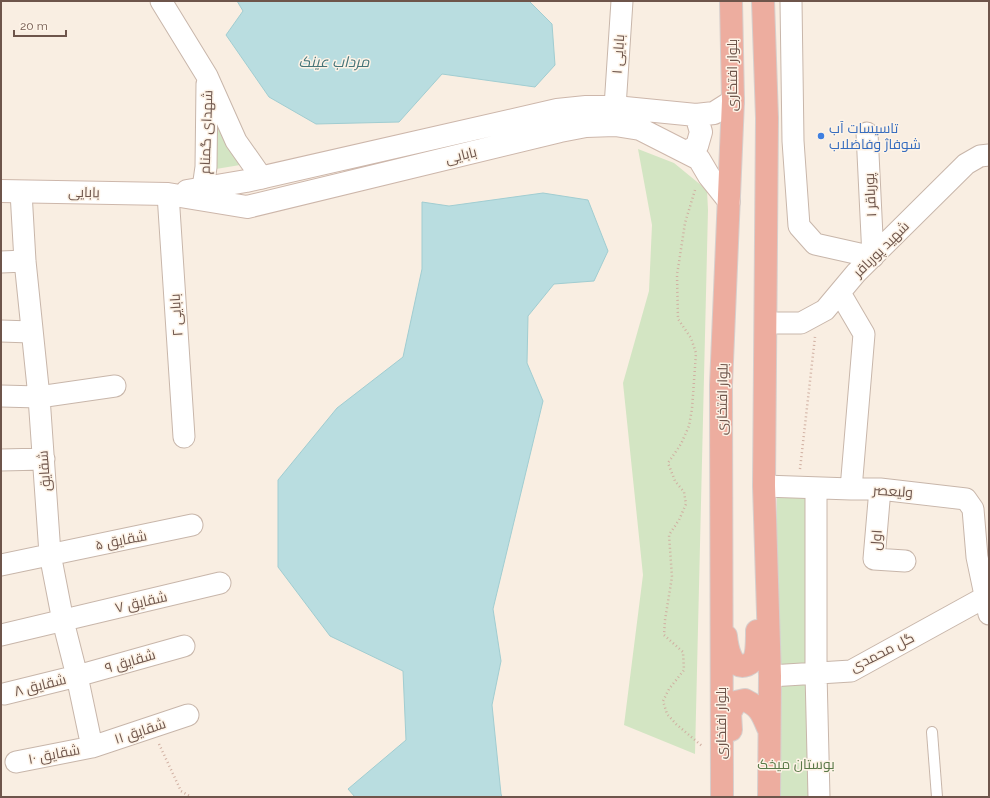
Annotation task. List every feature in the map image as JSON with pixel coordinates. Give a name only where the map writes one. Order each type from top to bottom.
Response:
[{"type":"highway","name":"بلوار افتخاری","points":[[722,797],[721,385],[733,101],[731,1]]},
{"type":"highway","points":[[763,1],[767,118],[764,486],[770,676],[768,730],[769,797]]},
{"type":"highway","points":[[722,611],[730,656],[735,663],[743,666],[747,665],[754,659],[758,617],[766,578]]},
{"type":"highway","points":[[728,797],[732,784],[730,713],[736,702],[745,700],[757,706],[763,714],[768,730]]},
{"type":"main road","name":"بابایی","points":[[168,194],[262,178],[557,110],[586,107],[615,107],[696,115],[714,113],[733,101]]},
{"type":"main road","points":[[696,115],[701,132],[694,158],[729,201]]},
{"type":"main road","name":"بابایی","points":[[11,191],[168,194],[247,207],[586,126],[615,125],[640,129],[694,158]]},
{"type":"street","name":"شهدای گمنام","points":[[161,1],[207,76],[236,141],[262,178]]},
{"type":"street","name":"بابایی ۱","points":[[615,107],[622,1]]},
{"type":"street","points":[[791,1],[793,141],[799,226],[815,244],[873,257]]},
{"type":"street","name":"شهدای گمنام","points":[[203,188],[206,167],[207,76]]},
{"type":"street","name":"پورباقر ۱","points":[[867,133],[873,257]]},
{"type":"street","name":"شهید پورباقر","points":[[766,323],[801,323],[825,310],[856,274],[966,164],[980,156],[989,155]]},
{"type":"street","name":"شقایق","points":[[11,191],[25,262],[31,332],[39,397],[50,554],[63,621],[77,676],[92,747]]},
{"type":"street","name":"بابایی ۲","points":[[168,194],[184,437]]},
{"type":"street","points":[[1,262],[25,262]]},
{"type":"street","points":[[840,293],[864,334],[851,490]]},
{"type":"street","points":[[1,331],[31,332]]},
{"type":"street","points":[[1,396],[39,397],[115,386]]},
{"type":"street","points":[[1,460],[44,459]]},
{"type":"street","name":"ولیعصر","points":[[764,486],[851,490],[880,489],[966,499],[973,509],[982,537],[977,557],[988,601]]},
{"type":"street","points":[[816,488],[816,673],[819,797]]},
{"type":"street","name":"اول","points":[[880,489],[874,559],[906,561]]},
{"type":"street","name":"شقایق ۵","points":[[1,565],[192,525]]},
{"type":"street","name":"شقایق ۷","points":[[1,635],[220,584]]},
{"type":"street","name":"گل محمدی","points":[[770,676],[851,671],[988,601]]},
{"type":"street","name":"شقایق ۹","points":[[77,676],[184,646]]},
{"type":"street","name":"شقایق ۸","points":[[4,694],[77,676]]},
{"type":"street","name":"شقایق ۱۱","points":[[92,747],[188,715]]},
{"type":"street","name":"شقایق ۱۰","points":[[16,762],[92,747]]},
{"type":"lane","points":[[932,732],[937,797]]},
{"type":"path","points":[[694,158],[677,275],[678,319],[690,338],[696,353],[690,426],[681,444],[668,463],[675,481],[684,492],[686,504],[679,520],[669,535],[672,577],[664,635],[683,652],[684,670],[669,689],[663,701],[667,714],[676,724],[722,761]]},
{"type":"path","points":[[151,727],[181,791],[191,797]]},
{"type":"green space","points":[[215,109],[240,165],[216,169]]},
{"type":"green space","points":[[638,149],[674,163],[707,190],[708,210],[695,754],[624,725],[643,575],[623,383],[649,291],[652,225]]},
{"type":"green space","name":"بوستان میخک","points":[[811,497],[818,797],[775,797],[777,498]]},
{"type":"water","name":"مرداب عینک","points":[[237,1],[529,1],[552,24],[555,65],[535,87],[442,74],[399,122],[316,124],[269,97],[226,35],[243,11]]},
{"type":"water","points":[[543,193],[588,200],[608,251],[594,281],[554,284],[528,316],[527,363],[543,401],[493,609],[501,661],[492,705],[502,797],[355,797],[348,789],[406,740],[403,671],[330,636],[278,567],[278,480],[337,408],[403,357],[422,269],[422,202],[449,206]]},
{"type":"place","name":"تاسیسات آب شوفاژ وفاضلاب","points":[[821,136]]}]
